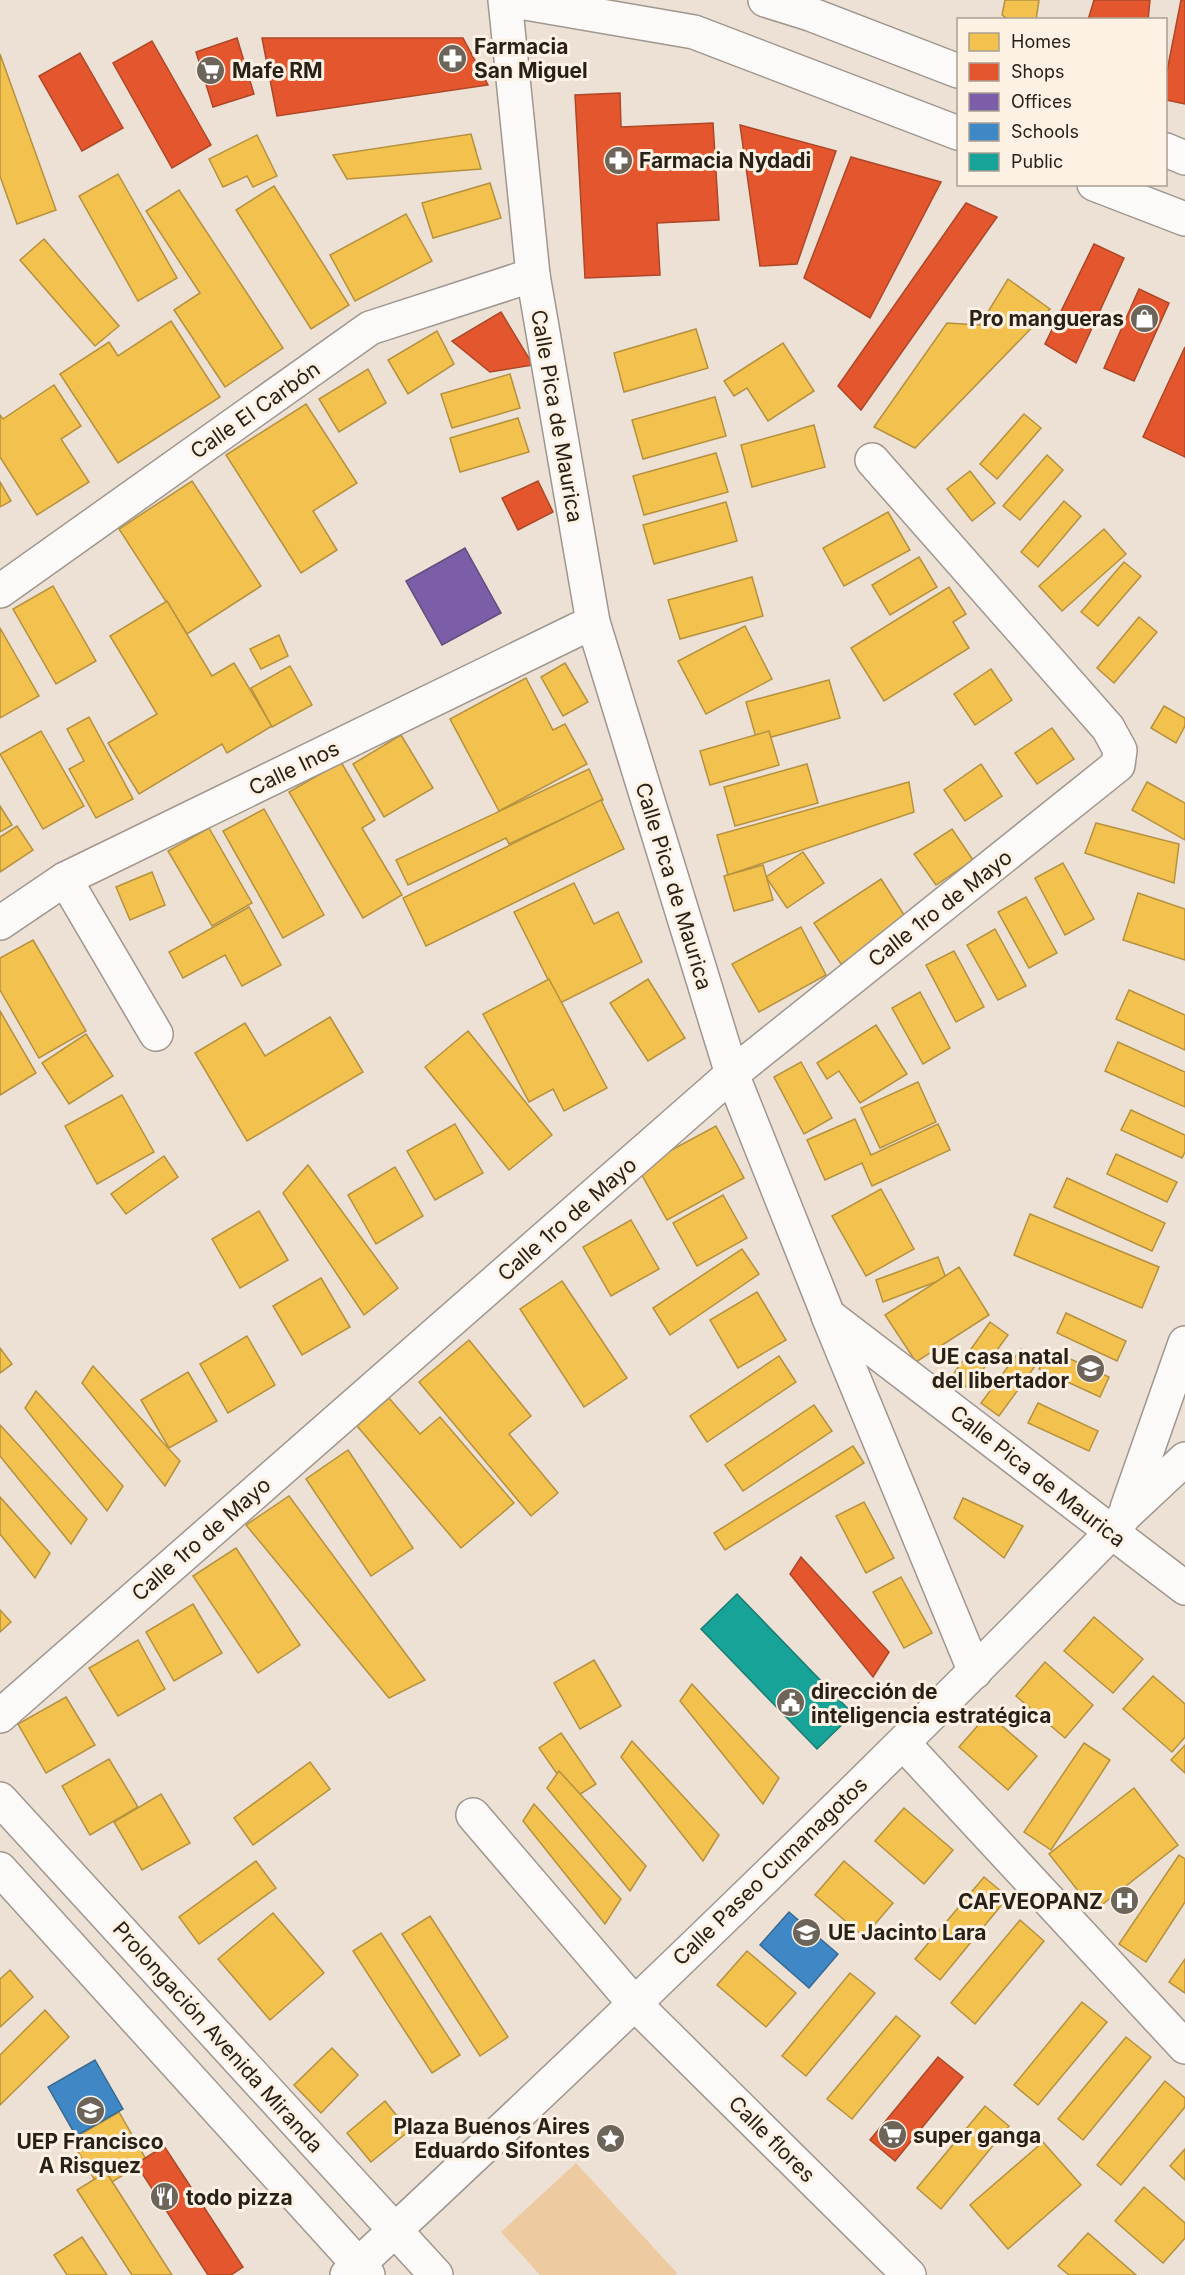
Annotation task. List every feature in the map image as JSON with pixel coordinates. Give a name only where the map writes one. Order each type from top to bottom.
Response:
[{"type":"street","points":[[507,0],[694,32],[957,133]]},
{"type":"street","name":"Calle Pica de Maurica","points":[[507,0],[533,275],[593,622],[732,1074],[828,1315],[1118,1524],[1185,1588]]},
{"type":"street","points":[[765,0],[810,14],[957,71]]},
{"type":"street","points":[[1167,150],[1185,158]]},
{"type":"street","points":[[1099,186],[1185,219]]},
{"type":"street","name":"Calle El Carbón","points":[[0,591],[370,328],[533,275]]},
{"type":"street","name":"Calle 1ro de Mayo","points":[[0,1716],[732,1074],[1118,765],[1120,750],[1108,729],[872,460]]},
{"type":"street","name":"Calle Inos","points":[[0,923],[65,879],[593,622]]},
{"type":"street","points":[[65,879],[156,1034]]},
{"type":"street","points":[[828,1315],[975,1672]]},
{"type":"street","points":[[1118,1524],[1185,1343]]},
{"type":"street","name":"Calle Paseo Cumanagotos","points":[[357,2272],[395,2231],[903,1743],[1185,1459]]},
{"type":"street","points":[[903,1743],[1185,2047]]},
{"type":"street","name":"Prolongación Avenida Miranda","points":[[0,1799],[436,2275]]},
{"type":"street","name":"Calle flores","points":[[473,1815],[634,2002],[909,2275]]},
{"type":"street","points":[[0,1869],[357,2272]]},
{"type":"shaded area","points":[[576,2163],[677,2273],[675,2275],[540,2275],[501,2232]]},
{"type":"building: Homes","points":[[1005,0],[1039,0],[1036,18],[1006,18],[1002,15]]},
{"type":"building: Homes","points":[[0,54],[56,210],[17,224],[0,176]]},
{"type":"building: Homes","points":[[471,134],[481,169],[347,179],[333,155]]},
{"type":"building: Homes","points":[[257,135],[277,176],[253,187],[247,176],[223,187],[209,159]]},
{"type":"building: Homes","points":[[118,174],[177,278],[138,301],[79,196]]},
{"type":"building: Homes","points":[[490,183],[501,218],[433,238],[422,203]]},
{"type":"building: Homes","points":[[274,186],[349,305],[311,329],[236,210]]},
{"type":"building: Homes","points":[[179,190],[283,348],[225,387],[174,310],[200,293],[146,211]]},
{"type":"building: Homes","points":[[406,214],[432,261],[355,301],[330,255]]},
{"type":"building: Homes","points":[[44,239],[119,326],[95,346],[20,260]]},
{"type":"building: Homes","points":[[1008,279],[1050,309],[915,448],[874,427],[947,323],[980,325]]},
{"type":"building: Homes","points":[[171,321],[220,397],[118,463],[60,374],[109,342],[118,356]]},
{"type":"building: Homes","points":[[696,329],[708,368],[624,392],[614,353]]},
{"type":"building: Homes","points":[[437,331],[454,364],[408,394],[388,360]]},
{"type":"building: Homes","points":[[783,343],[814,391],[768,421],[747,388],[734,396],[724,381]]},
{"type":"building: Homes","points":[[368,369],[386,403],[339,432],[319,399]]},
{"type":"building: Homes","points":[[510,374],[520,408],[452,428],[441,394]]},
{"type":"building: Homes","points":[[54,385],[81,426],[61,439],[89,482],[37,515],[0,457],[0,415],[3,419]]},
{"type":"building: Homes","points":[[715,397],[726,436],[643,459],[632,420]]},
{"type":"building: Homes","points":[[306,404],[357,483],[313,511],[337,550],[301,573],[226,455]]},
{"type":"building: Homes","points":[[1024,414],[1041,428],[997,479],[980,464]]},
{"type":"building: Homes","points":[[518,418],[529,452],[460,472],[450,438]]},
{"type":"building: Homes","points":[[814,425],[825,467],[752,487],[741,445]]},
{"type":"building: Homes","points":[[716,453],[728,492],[644,515],[633,476]]},
{"type":"building: Homes","points":[[1047,455],[1063,470],[1020,520],[1003,506]]},
{"type":"building: Homes","points":[[970,471],[995,503],[972,521],[947,489]]},
{"type":"building: Homes","points":[[192,481],[261,586],[187,634],[119,529]]},
{"type":"building: Homes","points":[[0,482],[11,501],[0,507]]},
{"type":"building: Homes","points":[[1064,501],[1081,516],[1038,567],[1021,552]]},
{"type":"building: Homes","points":[[726,502],[737,541],[654,564],[643,525]]},
{"type":"building: Homes","points":[[888,512],[910,550],[844,586],[823,548]]},
{"type":"building: Homes","points":[[1104,529],[1126,554],[1062,611],[1039,586]]},
{"type":"building: Homes","points":[[919,557],[937,587],[890,615],[872,585]]},
{"type":"building: Homes","points":[[1124,562],[1141,576],[1098,626],[1081,612]]},
{"type":"building: Homes","points":[[752,577],[763,616],[680,639],[668,600]]},
{"type":"building: Homes","points":[[53,586],[96,661],[56,684],[13,609]]},
{"type":"building: Homes","points":[[949,587],[966,614],[953,622],[969,648],[884,701],[851,648]]},
{"type":"building: Homes","points":[[167,601],[212,676],[234,663],[272,726],[227,753],[222,744],[139,794],[108,743],[157,714],[110,636]]},
{"type":"building: Homes","points":[[1139,617],[1157,632],[1114,683],[1097,668]]},
{"type":"building: Homes","points":[[745,626],[772,679],[706,714],[678,661]]},
{"type":"building: Homes","points":[[0,628],[39,696],[0,718]]},
{"type":"building: Homes","points":[[279,635],[288,656],[261,669],[250,649]]},
{"type":"building: Homes","points":[[565,663],[588,702],[563,716],[541,677]]},
{"type":"building: Homes","points":[[290,666],[312,705],[272,727],[251,688]]},
{"type":"building: Homes","points":[[991,669],[1012,700],[975,725],[954,694]]},
{"type":"building: Homes","points":[[526,678],[553,730],[565,724],[587,764],[499,811],[450,719]]},
{"type":"building: Homes","points":[[829,680],[840,718],[757,741],[746,702]]},
{"type":"building: Homes","points":[[1164,706],[1185,718],[1185,726],[1176,743],[1151,728]]},
{"type":"building: Homes","points":[[89,717],[133,799],[96,818],[69,769],[84,761],[67,729]]},
{"type":"building: Homes","points":[[1052,728],[1074,759],[1037,784],[1015,753]]},
{"type":"building: Homes","points":[[41,731],[84,806],[43,829],[0,754]]},
{"type":"building: Homes","points":[[769,731],[779,765],[710,785],[700,751]]},
{"type":"building: Homes","points":[[401,735],[433,788],[384,817],[353,764]]},
{"type":"building: Homes","points":[[341,762],[375,820],[362,828],[402,895],[363,918],[289,792]]},
{"type":"building: Homes","points":[[807,764],[818,803],[735,826],[724,787]]},
{"type":"building: Homes","points":[[981,764],[1002,796],[965,821],[944,790]]},
{"type":"building: Homes","points":[[589,769],[603,800],[509,844],[506,838],[408,885],[396,860]]},
{"type":"building: Homes","points":[[909,782],[914,812],[728,875],[717,835]]},
{"type":"building: Homes","points":[[1147,782],[1185,803],[1185,840],[1132,810]]},
{"type":"building: Homes","points":[[601,800],[624,849],[426,946],[403,898]]},
{"type":"building: Homes","points":[[0,806],[12,825],[0,832]]},
{"type":"building: Homes","points":[[264,809],[324,915],[283,938],[223,831]]},
{"type":"building: Homes","points":[[1096,823],[1179,844],[1174,883],[1085,853]]},
{"type":"building: Homes","points":[[17,826],[33,850],[0,872],[0,837]]},
{"type":"building: Homes","points":[[209,828],[252,903],[212,926],[168,851]]},
{"type":"building: Homes","points":[[952,829],[973,860],[936,885],[914,854]]},
{"type":"building: Homes","points":[[803,852],[824,883],[787,908],[766,877]]},
{"type":"building: Homes","points":[[1063,863],[1094,919],[1065,935],[1035,878]]},
{"type":"building: Homes","points":[[763,865],[773,900],[734,911],[724,876]]},
{"type":"building: Homes","points":[[152,872],[165,905],[130,920],[116,887]]},
{"type":"building: Homes","points":[[881,879],[908,921],[841,964],[814,923]]},
{"type":"building: Homes","points":[[574,883],[594,924],[618,912],[642,962],[560,1003],[514,912]]},
{"type":"building: Homes","points":[[1138,893],[1185,909],[1185,960],[1123,940]]},
{"type":"building: Homes","points":[[1026,897],[1057,953],[1029,968],[998,912]]},
{"type":"building: Homes","points":[[249,907],[281,965],[242,986],[225,955],[183,978],[169,952]]},
{"type":"building: Homes","points":[[801,927],[826,975],[759,1012],[732,964]]},
{"type":"building: Homes","points":[[995,929],[1026,986],[998,1000],[967,945]]},
{"type":"building: Homes","points":[[33,940],[86,1031],[39,1058],[0,990],[0,958]]},
{"type":"building: Homes","points":[[954,951],[984,1007],[956,1022],[926,965]]},
{"type":"building: Homes","points":[[549,979],[607,1088],[564,1111],[553,1089],[529,1102],[483,1014]]},
{"type":"building: Homes","points":[[648,979],[685,1038],[648,1061],[610,1003]]},
{"type":"building: Homes","points":[[1129,990],[1185,1015],[1185,1050],[1116,1019]]},
{"type":"building: Homes","points":[[920,992],[950,1048],[923,1064],[892,1008]]},
{"type":"building: Homes","points":[[0,1011],[36,1073],[0,1095]]},
{"type":"building: Homes","points":[[330,1017],[363,1072],[247,1141],[195,1053],[245,1023],[265,1056]]},
{"type":"building: Homes","points":[[876,1025],[907,1074],[860,1103],[839,1071],[827,1079],[817,1063]]},
{"type":"building: Homes","points":[[468,1031],[552,1135],[509,1170],[425,1067]]},
{"type":"building: Homes","points":[[86,1034],[113,1076],[69,1104],[42,1063]]},
{"type":"building: Homes","points":[[1118,1042],[1185,1072],[1185,1107],[1105,1071]]},
{"type":"building: Homes","points":[[801,1062],[832,1118],[804,1134],[774,1077]]},
{"type":"building: Homes","points":[[918,1082],[936,1122],[880,1148],[861,1108]]},
{"type":"building: Homes","points":[[122,1095],[154,1152],[97,1184],[65,1126]]},
{"type":"building: Homes","points":[[1131,1110],[1185,1135],[1185,1152],[1182,1158],[1121,1130]]},
{"type":"building: Homes","points":[[855,1119],[871,1155],[938,1124],[950,1150],[872,1186],[862,1163],[825,1180],[807,1140]]},
{"type":"building: Homes","points":[[455,1124],[483,1173],[435,1200],[407,1151]]},
{"type":"building: Homes","points":[[716,1126],[744,1178],[667,1220],[638,1168]]},
{"type":"building: Homes","points":[[1116,1154],[1177,1182],[1167,1202],[1107,1174]]},
{"type":"building: Homes","points":[[164,1156],[178,1177],[126,1214],[111,1194]]},
{"type":"building: Homes","points":[[308,1165],[398,1288],[364,1315],[283,1193]]},
{"type":"building: Homes","points":[[395,1167],[423,1216],[376,1244],[348,1195]]},
{"type":"building: Homes","points":[[1067,1178],[1165,1223],[1152,1251],[1054,1207]]},
{"type":"building: Homes","points":[[881,1189],[914,1249],[866,1276],[832,1216]]},
{"type":"building: Homes","points":[[723,1195],[747,1238],[697,1266],[673,1223]]},
{"type":"building: Homes","points":[[259,1211],[288,1260],[240,1288],[212,1239]]},
{"type":"building: Homes","points":[[1030,1214],[1159,1267],[1142,1308],[1014,1255]]},
{"type":"building: Homes","points":[[631,1220],[659,1269],[611,1296],[583,1247]]},
{"type":"building: Homes","points":[[742,1249],[759,1274],[670,1335],[653,1308]]},
{"type":"building: Homes","points":[[938,1257],[946,1278],[883,1302],[876,1280]]},
{"type":"building: Homes","points":[[959,1267],[989,1315],[916,1362],[885,1315]]},
{"type":"building: Homes","points":[[321,1278],[350,1327],[302,1355],[273,1306]]},
{"type":"building: Homes","points":[[562,1281],[627,1378],[584,1407],[520,1309]]},
{"type":"building: Homes","points":[[757,1292],[786,1340],[738,1368],[710,1320]]},
{"type":"building: Homes","points":[[1066,1313],[1126,1341],[1117,1361],[1057,1333]]},
{"type":"building: Homes","points":[[990,1322],[1008,1335],[969,1389],[952,1376]]},
{"type":"building: Homes","points":[[247,1336],[275,1385],[228,1413],[200,1364]]},
{"type":"building: Homes","points":[[469,1340],[531,1416],[509,1434],[558,1493],[531,1516],[419,1382]]},
{"type":"building: Homes","points":[[0,1348],[12,1364],[0,1373]]},
{"type":"building: Homes","points":[[1021,1349],[1038,1362],[999,1416],[981,1403]]},
{"type":"building: Homes","points":[[1049,1349],[1109,1377],[1100,1397],[1039,1369]]},
{"type":"building: Homes","points":[[779,1356],[796,1382],[707,1442],[690,1416]]},
{"type":"building: Homes","points":[[93,1366],[180,1461],[165,1486],[82,1383]]},
{"type":"building: Homes","points":[[188,1372],[217,1421],[169,1448],[141,1400]]},
{"type":"building: Homes","points":[[36,1391],[123,1486],[107,1511],[25,1408]]},
{"type":"building: Homes","points":[[389,1398],[420,1434],[440,1417],[514,1503],[461,1548],[357,1426]]},
{"type":"building: Homes","points":[[1038,1403],[1098,1431],[1089,1451],[1028,1423]]},
{"type":"building: Homes","points":[[814,1405],[832,1431],[743,1491],[725,1465]]},
{"type":"building: Homes","points":[[0,1425],[87,1519],[71,1544],[0,1456]]},
{"type":"building: Homes","points":[[853,1446],[864,1463],[725,1550],[714,1533]]},
{"type":"building: Homes","points":[[348,1450],[413,1548],[371,1576],[306,1479]]},
{"type":"building: Homes","points":[[289,1496],[425,1680],[389,1698],[246,1525]]},
{"type":"building: Homes","points":[[0,1497],[50,1553],[35,1578],[0,1534]]},
{"type":"building: Homes","points":[[963,1498],[1023,1526],[1004,1558],[954,1518]]},
{"type":"building: Homes","points":[[864,1502],[894,1558],[866,1573],[836,1516]]},
{"type":"building: Homes","points":[[236,1548],[300,1645],[258,1673],[193,1576]]},
{"type":"building: Homes","points":[[901,1577],[932,1633],[904,1648],[873,1592]]},
{"type":"building: Homes","points":[[193,1604],[222,1653],[174,1681],[146,1632]]},
{"type":"building: Homes","points":[[0,1610],[11,1622],[0,1632]]},
{"type":"building: Homes","points":[[1094,1617],[1143,1659],[1113,1693],[1064,1651]]},
{"type":"building: Homes","points":[[138,1640],[165,1689],[118,1716],[89,1668]]},
{"type":"building: Homes","points":[[594,1660],[621,1706],[580,1729],[554,1683]]},
{"type":"building: Homes","points":[[1045,1662],[1093,1705],[1065,1738],[1016,1696]]},
{"type":"building: Homes","points":[[1153,1676],[1185,1704],[1185,1737],[1172,1752],[1123,1709]]},
{"type":"building: Homes","points":[[692,1684],[779,1778],[763,1804],[680,1701]]},
{"type":"building: Homes","points":[[66,1697],[95,1745],[46,1773],[18,1724]]},
{"type":"building: Homes","points":[[988,1714],[1037,1756],[1008,1790],[959,1747]]},
{"type":"building: Homes","points":[[561,1733],[596,1784],[574,1798],[539,1748]]},
{"type":"building: Homes","points":[[632,1741],[719,1835],[703,1861],[621,1757]]},
{"type":"building: Homes","points":[[1084,1743],[1110,1760],[1051,1850],[1024,1832]]},
{"type":"building: Homes","points":[[1185,1745],[1185,1773],[1171,1760]]},
{"type":"building: Homes","points":[[109,1759],[138,1807],[90,1835],[62,1786]]},
{"type":"building: Homes","points":[[310,1762],[330,1789],[253,1845],[234,1818]]},
{"type":"building: Homes","points":[[559,1771],[646,1866],[630,1891],[547,1788]]},
{"type":"building: Homes","points":[[1134,1788],[1178,1845],[1094,1911],[1049,1854]]},
{"type":"building: Homes","points":[[161,1794],[190,1843],[142,1870],[114,1822]]},
{"type":"building: Homes","points":[[534,1804],[621,1899],[605,1924],[523,1821]]},
{"type":"building: Homes","points":[[904,1808],[953,1850],[924,1884],[875,1841]]},
{"type":"building: Homes","points":[[1179,1855],[1185,1859],[1185,1902],[1146,1962],[1119,1944]]},
{"type":"building: Homes","points":[[256,1861],[276,1888],[199,1944],[179,1917]]},
{"type":"building: Homes","points":[[844,1861],[893,1903],[864,1937],[815,1895]]},
{"type":"building: Homes","points":[[984,1877],[1008,1897],[940,1980],[915,1959]]},
{"type":"building: Homes","points":[[273,1913],[324,1973],[270,2020],[218,1959]]},
{"type":"building: Homes","points":[[430,1916],[508,2037],[480,2056],[402,1934]]},
{"type":"building: Homes","points":[[1020,1920],[1044,1941],[975,2024],[951,2003]]},
{"type":"building: Homes","points":[[381,1933],[460,2055],[432,2073],[353,1951]]},
{"type":"building: Homes","points":[[747,1951],[796,1993],[766,2027],[717,1985]]},
{"type":"building: Homes","points":[[1185,1959],[1185,1993],[1169,1982]]},
{"type":"building: Homes","points":[[10,1970],[33,1997],[0,2027],[0,1979]]},
{"type":"building: Homes","points":[[850,1973],[875,1993],[806,2076],[782,2056]]},
{"type":"building: Homes","points":[[1082,2002],[1107,2022],[1038,2105],[1014,2085]]},
{"type":"building: Homes","points":[[45,2010],[69,2037],[0,2105],[0,2055]]},
{"type":"building: Homes","points":[[896,2016],[920,2036],[852,2119],[827,2099]]},
{"type":"building: Homes","points":[[1126,2037],[1151,2057],[1083,2140],[1058,2119]]},
{"type":"building: Homes","points":[[332,2048],[358,2075],[321,2113],[294,2085]]},
{"type":"building: Homes","points":[[1165,2081],[1185,2098],[1185,2107],[1121,2185],[1097,2165]]},
{"type":"building: Homes","points":[[385,2101],[409,2131],[371,2162],[347,2133]]},
{"type":"building: Homes","points":[[985,2106],[1009,2126],[941,2209],[917,2188]]},
{"type":"building: Homes","points":[[119,2112],[147,2161],[100,2189],[71,2140]]},
{"type":"building: Homes","points":[[1043,2142],[1081,2185],[1008,2249],[970,2205]]},
{"type":"building: Homes","points":[[1185,2149],[1185,2180],[1170,2166]]},
{"type":"building: Homes","points":[[106,2172],[172,2275],[132,2275],[77,2190]]},
{"type":"building: Homes","points":[[1144,2187],[1185,2223],[1185,2238],[1163,2263],[1115,2221]]},
{"type":"building: Homes","points":[[1088,2233],[1136,2275],[1069,2275],[1058,2266]]},
{"type":"building: Homes","points":[[82,2237],[107,2275],[67,2275],[54,2255]]},
{"type":"building: Shops","points":[[1094,0],[1150,0],[1148,18],[1089,18]]},
{"type":"building: Shops","points":[[1181,0],[1185,0],[1185,104],[1167,100],[1167,71]]},
{"type":"building: Shops","points":[[237,38],[254,94],[213,107],[196,52]]},
{"type":"building: Shops","points":[[262,38],[463,38],[488,85],[277,116]]},
{"type":"building: Shops","points":[[152,41],[211,145],[172,168],[113,63]]},
{"type":"building: Shops","points":[[80,53],[123,128],[82,151],[39,76]]},
{"type":"building: Shops","points":[[620,93],[621,127],[713,123],[719,220],[657,223],[660,275],[585,278],[575,95]]},
{"type":"building: Shops","points":[[740,125],[836,151],[797,264],[760,266]]},
{"type":"building: Shops","points":[[851,157],[941,182],[870,318],[804,278]]},
{"type":"building: Shops","points":[[966,203],[997,217],[861,410],[838,386]]},
{"type":"building: Shops","points":[[1094,244],[1124,258],[1076,363],[1045,344]]},
{"type":"building: Shops","points":[[1139,289],[1169,303],[1134,381],[1104,368]]},
{"type":"building: Shops","points":[[501,312],[533,365],[490,372],[452,341]]},
{"type":"building: Shops","points":[[1185,347],[1185,457],[1143,437]]},
{"type":"building: Shops","points":[[538,481],[553,512],[518,530],[502,498]]},
{"type":"building: Shops","points":[[801,1557],[889,1652],[873,1677],[790,1574]]},
{"type":"building: Shops","points":[[938,2057],[963,2077],[895,2161],[870,2140]]},
{"type":"building: Shops","points":[[164,2146],[243,2267],[231,2275],[208,2275],[136,2164]]},
{"type":"building: Offices","points":[[465,548],[501,613],[442,645],[406,581]]},
{"type":"building: Schools","points":[[789,1912],[838,1954],[809,1988],[760,1945]]},
{"type":"building: Schools","points":[[95,2060],[123,2109],[76,2136],[48,2087]]},
{"type":"building: Public","points":[[737,1594],[853,1714],[817,1749],[701,1629]]},
{"type":"place","name":"Farmacia San Miguel","points":[[453,58]]},
{"type":"place","name":"Mafe RM","points":[[211,70]]},
{"type":"place","name":"Farmacia Nydadi","points":[[618,160]]},
{"type":"place","name":"Pro mangueras","points":[[1145,318]]},
{"type":"place","name":"UE casa natal del libertador","points":[[1090,1368]]},
{"type":"place","name":"dirección de inteligencia estratégica","points":[[790,1703]]},
{"type":"place","name":"CAFVEOPANZ","points":[[1124,1901]]},
{"type":"place","name":"UE Jacinto Lara","points":[[807,1932]]},
{"type":"place","name":"UEP Francisco A Risquez","points":[[90,2110]]},
{"type":"place","name":"super ganga","points":[[892,2135]]},
{"type":"place","name":"Plaza Buenos Aires Eduardo Sifontes","points":[[611,2138]]},
{"type":"place","name":"todo pizza","points":[[165,2197]]}]
